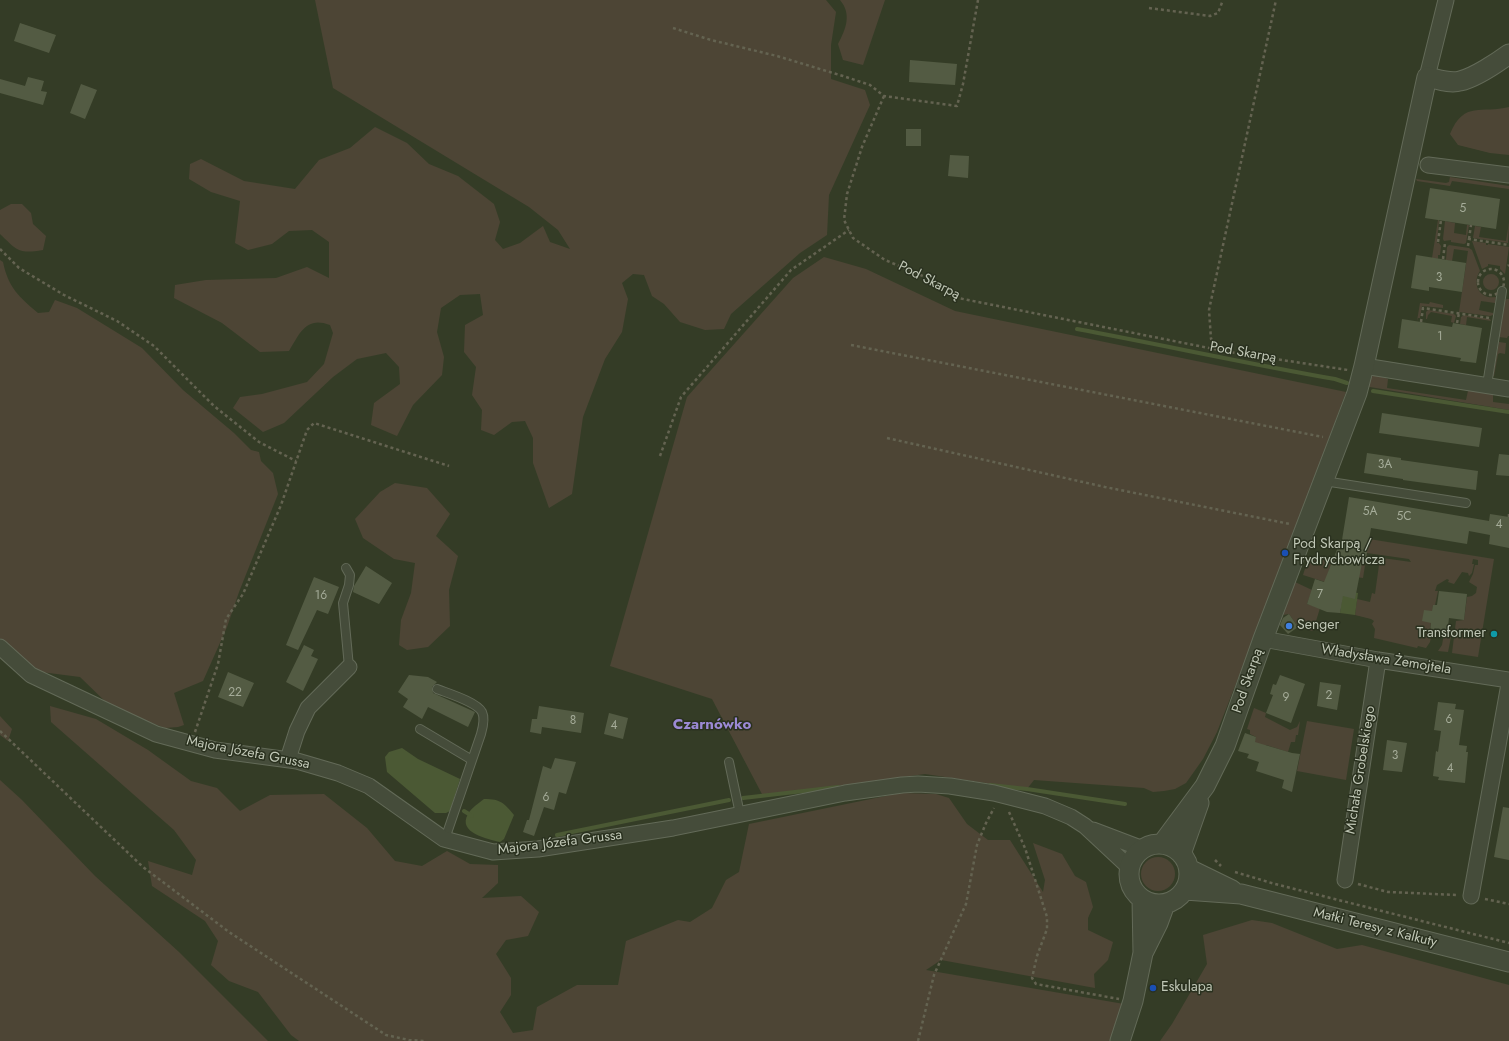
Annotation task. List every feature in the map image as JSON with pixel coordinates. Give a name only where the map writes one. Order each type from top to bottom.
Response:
[{"type":"street","points":[[1446,0],[1427,77],[1450,82],[1460,82],[1509,54]]},
{"type":"street","name":"Pod Skarpą","points":[[1162,844],[1205,786],[1225,746],[1263,640],[1357,392],[1364,369],[1427,77]]},
{"type":"street","points":[[1428,165],[1509,175]]},
{"type":"street","points":[[1364,369],[1509,389]]},
{"type":"street","name":"Władysława Żemojtela","points":[[1263,640],[1378,660],[1509,680]]},
{"type":"street","name":"Majora Józefa Grussa","points":[[0,647],[31,675],[156,734],[215,750],[297,761],[338,774],[370,786],[445,839],[493,852],[538,849],[672,828],[845,793],[918,784],[950,786],[1001,795],[1045,806],[1071,817],[1085,826],[1130,868]]},
{"type":"street","name":"Michała Grobelskiego","points":[[1344,880],[1378,660]]},
{"type":"street","points":[[288,760],[297,731],[308,708],[350,667]]},
{"type":"street","points":[[1471,896],[1509,684]]},
{"type":"street","name":"Pod Skarpą","points":[[1185,862],[1205,786]]},
{"type":"street","name":"Majora Józefa Grussa","points":[[1085,826],[1143,849]]},
{"type":"street","points":[[1162,844],[1170,846],[1185,862],[1188,882],[1180,897],[1173,902],[1156,905],[1142,899],[1132,889],[1130,868],[1132,860],[1143,849],[1153,845],[1162,844]]},
{"type":"street","name":"Matki Teresy z Kalkuty","points":[[1185,862],[1207,878],[1241,894]]},
{"type":"street","name":"Matki Teresy z Kalkuty","points":[[1185,890],[1241,894],[1509,962]]},
{"type":"street","points":[[1120,1041],[1133,1001],[1143,953],[1142,899]]},
{"type":"street","points":[[1143,953],[1158,923],[1165,904]]},
{"type":"lane","points":[[1486,385],[1502,291]]},
{"type":"lane","points":[[1324,481],[1466,503]]},
{"type":"lane","points":[[346,568],[350,575],[349,585],[343,603],[350,667]]},
{"type":"lane","points":[[437,689],[476,706],[482,712],[484,721],[481,734],[445,839]]},
{"type":"lane","points":[[420,729],[472,760]]},
{"type":"lane","points":[[729,762],[740,814]]},
{"type":"path","points":[[673,28],[711,40],[778,56],[843,76],[870,85],[884,96],[957,106],[963,84],[978,0]]},
{"type":"path","points":[[1149,8],[1210,16],[1218,13],[1224,0]]},
{"type":"path","points":[[1229,352],[1211,339],[1209,310],[1276,0]]},
{"type":"path","name":"Pod Skarpą","points":[[884,96],[862,147],[846,194],[844,220],[853,238],[885,260],[930,279],[953,297],[1229,352],[1364,369]]},
{"type":"path","points":[[1438,242],[1441,220]]},
{"type":"path","points":[[1468,246],[1471,225]]},
{"type":"path","points":[[660,456],[681,397],[791,270],[849,230]]},
{"type":"path","points":[[1470,239],[1509,245]]},
{"type":"path","points":[[1443,259],[1445,243]]},
{"type":"path","points":[[0,249],[19,268],[64,295],[117,321],[154,346],[214,406],[259,442],[296,461]]},
{"type":"path","points":[[1491,269],[1499,271],[1504,278],[1504,287],[1502,291],[1494,295],[1485,294],[1482,292],[1478,284],[1480,275],[1491,269]]},
{"type":"path","points":[[1421,322],[1423,308],[1497,319]]},
{"type":"path","points":[[1457,323],[1459,313]]},
{"type":"path","points":[[851,345],[1339,440]]},
{"type":"path","points":[[191,744],[218,664],[226,619],[243,594],[281,504],[307,430],[314,423],[449,466]]},
{"type":"path","points":[[887,438],[1105,487],[1306,527]]},
{"type":"path","points":[[0,731],[143,867],[229,932],[386,1035],[409,1040],[424,1041]]},
{"type":"path","points":[[1001,795],[1025,848],[1047,917],[1047,929],[1037,956],[1032,978],[1036,984],[1133,1001]]},
{"type":"path","points":[[918,1041],[934,975],[966,904],[977,845],[986,823],[1001,795]]},
{"type":"path","points":[[1210,855],[1225,869]]},
{"type":"path","points":[[1207,878],[1215,860]]},
{"type":"path","points":[[1232,871],[1275,884],[1509,943]]},
{"type":"path","points":[[1344,880],[1388,892],[1471,896],[1509,904]]},
{"type":"shaded area","points":[[315,0],[826,0],[836,12],[831,45],[831,79],[865,90],[870,105],[829,195],[827,235],[800,253],[731,314],[724,329],[705,330],[680,322],[664,304],[652,296],[644,275],[633,274],[622,283],[628,299],[622,332],[605,359],[583,417],[572,494],[549,508],[533,463],[533,438],[525,421],[512,422],[494,435],[481,430],[482,410],[472,395],[476,367],[464,352],[465,325],[483,315],[480,294],[460,295],[441,308],[437,332],[444,357],[442,375],[413,405],[397,436],[371,425],[374,403],[400,384],[399,367],[386,353],[357,359],[333,377],[284,423],[263,432],[233,408],[240,397],[262,394],[307,382],[324,364],[333,333],[330,325],[315,323],[309,325],[300,332],[289,351],[260,352],[222,323],[174,298],[175,285],[206,280],[276,278],[307,267],[329,278],[329,242],[312,230],[289,231],[272,244],[248,250],[235,243],[240,201],[211,192],[189,179],[190,164],[201,159],[244,181],[295,189],[319,160],[350,148],[375,127],[407,143],[429,164],[458,176],[494,204],[500,222],[495,240],[503,249],[520,243],[543,226],[550,242],[570,249],[558,230],[529,207],[333,88]]},
{"type":"shaded area","points":[[840,0],[885,0],[863,65],[843,60],[838,44],[845,27],[847,16],[844,5]]},
{"type":"shaded area","points":[[1509,107],[1509,155],[1490,153],[1458,145],[1450,134],[1455,123],[1461,116],[1468,112]]},
{"type":"shaded area","points":[[1450,177],[1509,186],[1509,189],[1452,181],[1450,186],[1417,181],[1416,179],[1446,183],[1449,182]]},
{"type":"shaded area","points":[[11,204],[22,204],[31,213],[33,224],[46,236],[43,250],[28,252],[19,250],[0,234],[0,210]]},
{"type":"shaded area","points":[[1438,220],[1437,243],[1441,246],[1438,259],[1432,258]]},
{"type":"shaded area","points":[[1445,221],[1455,223],[1454,233],[1466,235],[1467,225],[1469,225],[1466,243],[1451,242],[1451,240],[1444,241]]},
{"type":"shaded area","points":[[1509,222],[1508,243],[1473,238],[1475,226],[1481,227],[1479,237],[1506,241]]},
{"type":"shaded area","points":[[1472,241],[1486,243],[1486,245],[1509,247],[1505,274],[1500,269],[1500,266],[1488,264],[1488,266],[1482,269]]},
{"type":"shaded area","points":[[1449,245],[1469,248],[1472,250],[1480,271],[1476,281],[1479,290],[1485,296],[1496,297],[1495,303],[1481,301],[1479,310],[1493,313],[1493,315],[1490,316],[1459,312],[1468,251],[1454,249],[1452,261],[1446,260],[1447,247]]},
{"type":"shaded area","points":[[824,257],[866,269],[955,311],[1346,392],[1279,574],[1217,732],[1203,759],[1186,783],[1175,789],[1153,792],[1144,788],[1034,780],[1027,789],[925,774],[763,796],[712,699],[610,666],[687,397],[793,278]]},
{"type":"shaded area","points":[[0,260],[3,262],[5,271],[15,291],[38,313],[49,312],[55,300],[77,308],[142,348],[183,390],[234,433],[251,450],[259,452],[261,461],[273,473],[278,494],[239,592],[227,627],[203,681],[174,693],[184,725],[165,728],[112,708],[80,677],[41,672],[6,646],[0,638]]},
{"type":"shaded area","points":[[1488,274],[1494,274],[1499,279],[1497,288],[1494,290],[1488,290],[1483,285],[1483,279]]},
{"type":"shaded area","points":[[1509,299],[1509,336],[1507,338],[1499,337],[1505,300]]},
{"type":"shaded area","points":[[1430,302],[1443,305],[1443,308],[1422,306],[1420,318],[1418,318],[1417,321],[1420,303],[1429,304]]},
{"type":"shaded area","points":[[1428,310],[1454,314],[1456,316],[1454,323],[1451,322],[1452,316],[1431,312],[1426,319],[1426,312]]},
{"type":"shaded area","points":[[1464,315],[1490,319],[1491,321],[1467,317],[1466,325],[1460,324],[1461,317]]},
{"type":"shaded area","points":[[1499,342],[1506,343],[1505,354],[1498,354],[1493,376]]},
{"type":"shaded area","points":[[1373,376],[1380,376],[1388,379],[1387,388],[1466,400],[1468,391],[1471,390],[1493,394],[1493,402],[1509,404],[1509,410],[1364,386]]},
{"type":"shaded area","points":[[395,483],[427,488],[450,514],[436,536],[458,556],[449,590],[450,626],[428,647],[407,650],[399,645],[401,620],[411,593],[415,563],[394,559],[363,538],[355,519],[380,492]]},
{"type":"shaded area","points":[[1369,539],[1494,559],[1478,657],[1452,653],[1456,621],[1464,620],[1467,597],[1476,593],[1477,587],[1469,582],[1475,565],[1478,565],[1478,560],[1473,559],[1472,564],[1474,564],[1472,573],[1469,576],[1468,573],[1462,572],[1454,584],[1448,582],[1449,580],[1447,579],[1437,585],[1435,591],[1438,591],[1435,605],[1433,605],[1430,642],[1426,648],[1418,646],[1417,648],[1374,638],[1375,629],[1372,624],[1374,621],[1355,615],[1357,599],[1370,602],[1372,593],[1375,594],[1379,565],[1374,564],[1375,557],[1411,562],[1409,559],[1367,553],[1363,578],[1356,577]]},
{"type":"shaded area","points":[[1309,556],[1328,558],[1331,565],[1325,582],[1303,575]]},
{"type":"shaded area","points":[[1295,582],[1312,590],[1307,604],[1320,608],[1313,631],[1299,628],[1289,614],[1283,615]]},
{"type":"shaded area","points":[[1343,591],[1358,593],[1355,615],[1340,613]]},
{"type":"shaded area","points":[[1444,634],[1451,637],[1448,652],[1438,651],[1442,645]]},
{"type":"shaded area","points":[[50,706],[96,719],[148,750],[191,781],[217,788],[240,811],[270,795],[324,794],[367,828],[395,861],[422,866],[447,851],[470,864],[498,865],[498,883],[482,898],[521,896],[539,912],[528,936],[506,940],[496,954],[511,978],[511,995],[500,1012],[513,1033],[533,1030],[537,1007],[577,985],[618,985],[626,941],[678,920],[690,922],[712,908],[726,880],[739,872],[749,824],[900,793],[936,794],[949,798],[967,824],[988,840],[1010,840],[1043,892],[1045,880],[1033,843],[1062,854],[1075,876],[1086,882],[1093,907],[1088,918],[1088,930],[1113,942],[1108,960],[1094,974],[1095,988],[941,960],[926,970],[1124,1004],[1111,1041],[299,1041],[291,1035],[258,992],[229,981],[211,965],[218,941],[205,921],[152,886],[148,861],[192,875],[196,860],[174,830],[51,722]]},
{"type":"shaded area","points":[[1254,708],[1266,713],[1265,717],[1290,730],[1297,727],[1300,721],[1298,735],[1296,735],[1295,742],[1291,742],[1288,752],[1254,743],[1256,737],[1250,734],[1250,730],[1247,729]]},
{"type":"shaded area","points":[[0,716],[12,729],[8,741],[0,735]]},
{"type":"shaded area","points":[[1307,721],[1354,729],[1346,780],[1297,771]]},
{"type":"shaded area","points":[[402,748],[418,759],[460,779],[450,811],[446,813],[435,813],[387,772],[385,757],[389,752]]},
{"type":"shaded area","points":[[0,780],[22,800],[95,876],[179,952],[268,1041],[0,1041]]},
{"type":"shaded area","points":[[484,799],[502,802],[514,815],[504,839],[500,842],[475,834],[467,826],[466,821],[469,812]]},
{"type":"shaded area","points":[[1155,857],[1161,857],[1165,858],[1172,864],[1175,874],[1174,881],[1168,888],[1161,891],[1155,891],[1151,890],[1144,884],[1141,877],[1141,871],[1142,867],[1148,860]]},
{"type":"shaded area","points":[[1252,920],[1272,923],[1337,949],[1362,945],[1509,985],[1509,1041],[1160,1041],[1172,1024],[1207,964],[1203,935]]},
{"type":"building","points":[[20,23],[56,35],[49,53],[14,41]]},
{"type":"building","points":[[910,60],[957,64],[955,85],[909,82]]},
{"type":"building","points":[[28,77],[44,81],[41,91],[47,92],[43,105],[0,93],[0,79],[25,86]]},
{"type":"building","points":[[81,84],[97,90],[85,119],[70,113]]},
{"type":"building","points":[[906,129],[921,129],[921,146],[906,146]]},
{"type":"building","points":[[950,155],[969,156],[968,178],[948,176]]},
{"type":"building","points":[[1430,188],[1500,199],[1496,229],[1425,218]]},
{"type":"building","points":[[1416,255],[1466,263],[1462,292],[1429,287],[1429,291],[1411,288]]},
{"type":"building","points":[[1402,319],[1452,327],[1453,323],[1482,328],[1476,363],[1460,361],[1461,358],[1398,348]]},
{"type":"building","points":[[1382,413],[1482,428],[1479,447],[1379,433]]},
{"type":"building","points":[[1367,453],[1401,458],[1401,460],[1478,471],[1476,490],[1364,473]]},
{"type":"building","points":[[1499,454],[1509,455],[1509,476],[1496,475]]},
{"type":"building","points":[[1349,497],[1489,521],[1490,514],[1509,517],[1509,548],[1489,544],[1490,535],[1469,531],[1467,544],[1371,528],[1366,558],[1363,558],[1355,599],[1343,596],[1340,613],[1327,612],[1307,604],[1315,579],[1324,582],[1339,547],[1340,540],[1342,540]]},
{"type":"building","points":[[366,566],[392,583],[379,604],[353,592],[354,586]]},
{"type":"building","points":[[314,577],[339,587],[328,614],[317,610],[298,650],[286,645]]},
{"type":"building","points":[[1439,591],[1467,594],[1464,620],[1449,618],[1447,634],[1430,632],[1431,623],[1422,621],[1424,610],[1432,611],[1433,605],[1437,605]]},
{"type":"building","name":"Senger","points":[[1289,614],[1298,627],[1288,634],[1280,625],[1283,618]]},
{"type":"building","points":[[304,645],[314,650],[311,656],[318,659],[303,691],[286,682]]},
{"type":"building","points":[[228,672],[254,683],[243,707],[218,697]]},
{"type":"building","points":[[409,675],[428,677],[437,682],[432,687],[433,693],[475,712],[468,727],[428,707],[422,719],[403,707],[408,699],[398,692]]},
{"type":"building","points":[[1280,675],[1305,684],[1291,723],[1266,713],[1273,695],[1270,694],[1273,684],[1276,685]]},
{"type":"building","points":[[1320,682],[1341,685],[1337,710],[1317,706]]},
{"type":"building","points":[[1438,702],[1456,704],[1455,709],[1464,710],[1459,745],[1467,746],[1466,752],[1468,752],[1465,783],[1438,780],[1439,777],[1433,776],[1436,751],[1438,752],[1441,731],[1434,730]]},
{"type":"building","points":[[539,706],[584,713],[581,733],[542,727],[541,734],[530,732],[532,719],[537,719]]},
{"type":"building","points":[[609,713],[628,718],[623,739],[604,734]]},
{"type":"building","points":[[1245,733],[1256,737],[1255,742],[1300,754],[1292,792],[1282,788],[1284,780],[1256,771],[1259,762],[1247,758],[1249,754],[1238,751]]},
{"type":"building","points":[[1387,740],[1407,743],[1402,772],[1383,770]]},
{"type":"building","points":[[555,758],[576,762],[566,794],[559,792],[554,810],[544,807],[534,836],[523,832],[527,820],[529,820],[543,766],[551,769]]},
{"type":"building","points":[[1503,807],[1509,808],[1509,860],[1494,857]]},
{"type":"waterway","points":[[1077,329],[1335,379],[1347,383]]},
{"type":"waterway","points":[[1373,391],[1509,412]]},
{"type":"waterway","points":[[990,785],[1125,804]]},
{"type":"waterway","points":[[743,798],[838,787]]},
{"type":"waterway","points":[[557,835],[729,800]]},
{"type":"waterway","points":[[464,811],[472,816]]},
{"type":"place","name":"Pod Skarpą / Frydrychowicza","points":[[1285,553]]},
{"type":"place","name":"Senger","points":[[1289,626]]},
{"type":"place","name":"Transformer","points":[[1494,634]]},
{"type":"place","name":"Eskulapa","points":[[1153,988]]},
{"type":"district","name":"Czarnówko","points":[[712,725]]}]
